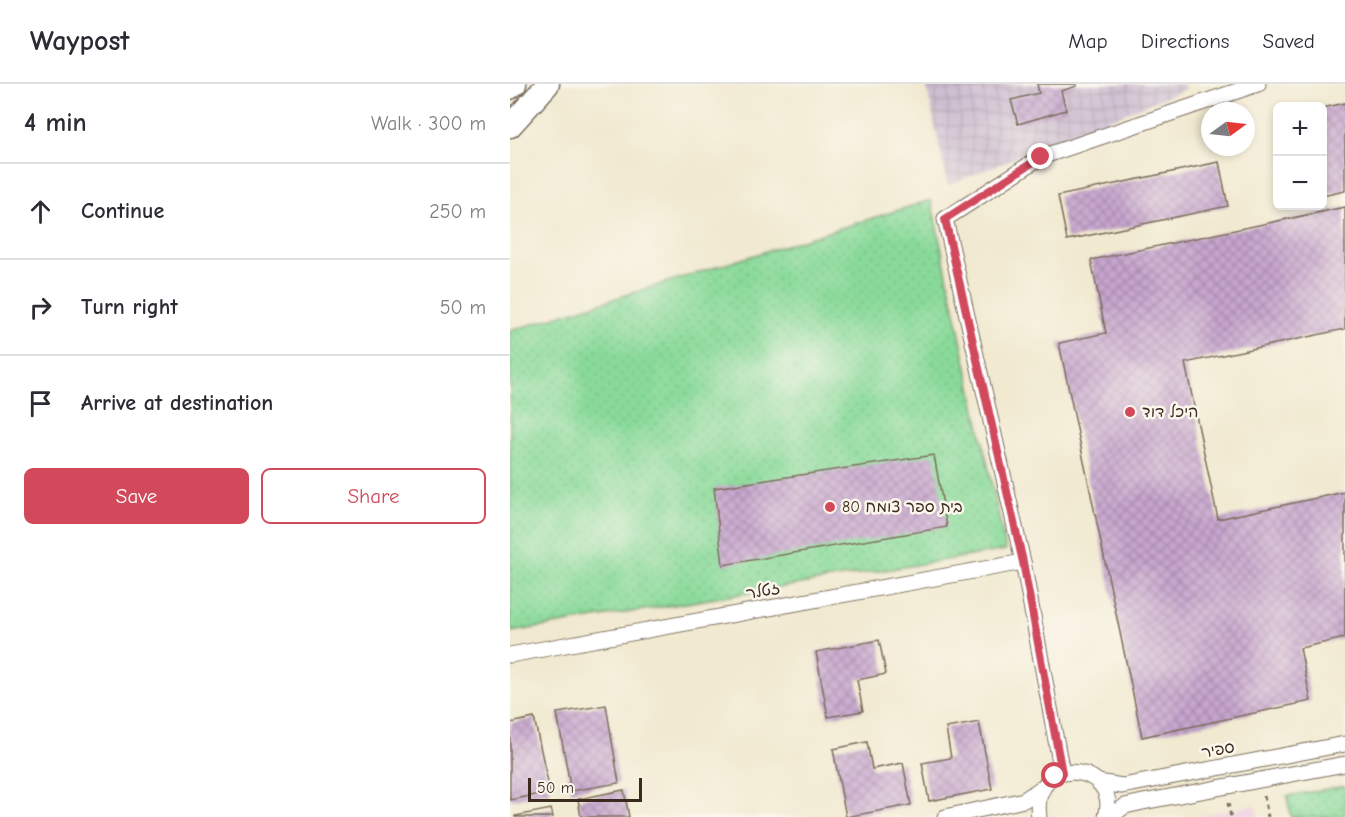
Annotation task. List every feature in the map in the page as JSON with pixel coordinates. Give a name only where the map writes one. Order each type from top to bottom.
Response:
[{"type":"highway","points":[[510,88],[515,84]]},
{"type":"highway","points":[[510,126],[548,84]]},
{"type":"street","points":[[945,817],[1024,800],[1062,773],[1023,562],[945,219],[1041,157],[1258,84]]},
{"type":"street","name":"זטלר","points":[[510,655],[1023,562]]},
{"type":"street","name":"ספיר","points":[[1062,773],[1081,772],[1098,782],[1130,785],[1345,744]]},
{"type":"street","points":[[1108,817],[1125,806],[1345,764]]},
{"type":"street","points":[[1098,782],[1108,801],[1108,817]]},
{"type":"street","points":[[1039,817],[1039,797],[1043,787]]},
{"type":"path","points":[[1264,796],[1268,817]]},
{"type":"path","points":[[1228,802],[1231,817]]},
{"type":"shaded area","points":[[926,84],[1183,84],[1185,89],[948,185]]},
{"type":"shaded area","points":[[1255,805],[1258,817],[1194,817],[1225,811]]},
{"type":"green space","points":[[931,200],[1006,550],[510,632],[510,331]]},
{"type":"green space","points":[[1345,786],[1345,817],[1291,817],[1287,796]]},
{"type":"building","points":[[1037,84],[1077,84],[1077,86],[1061,91],[1066,110],[1018,124],[1011,100],[1039,93]]},
{"type":"building","points":[[1345,103],[1345,191],[1327,195],[1327,156],[1327,107]]},
{"type":"building","points":[[1219,162],[1228,206],[1067,240],[1058,196]]},
{"type":"building","points":[[1345,207],[1345,329],[1185,363],[1218,519],[1345,492],[1345,638],[1300,648],[1311,701],[1142,737],[1059,343],[1106,333],[1091,260]]},
{"type":"building","name":"בית ספר צומח 80","points":[[934,455],[947,527],[723,565],[714,488]]},
{"type":"building","points":[[879,640],[886,674],[857,680],[863,711],[828,717],[816,652]]},
{"type":"building","points":[[606,705],[619,783],[571,791],[557,713]]},
{"type":"building","points":[[534,718],[550,792],[510,800],[510,723]]},
{"type":"building","points":[[979,722],[992,789],[929,801],[922,763],[951,758],[946,728]]},
{"type":"building","points":[[867,742],[872,769],[903,763],[911,805],[846,817],[833,749]]},
{"type":"building","points":[[624,790],[629,817],[581,817],[578,799]]},
{"type":"building","points":[[551,809],[553,817],[515,817],[515,816]]},
{"type":"place","name":"היכל דוד","points":[[1130,412]]},
{"type":"place","name":"בית ספר צומח 80","points":[[830,507]]},
{"type":"route","points":[[1041,157],[945,219],[1023,562],[1062,773],[1055,776]]}]
